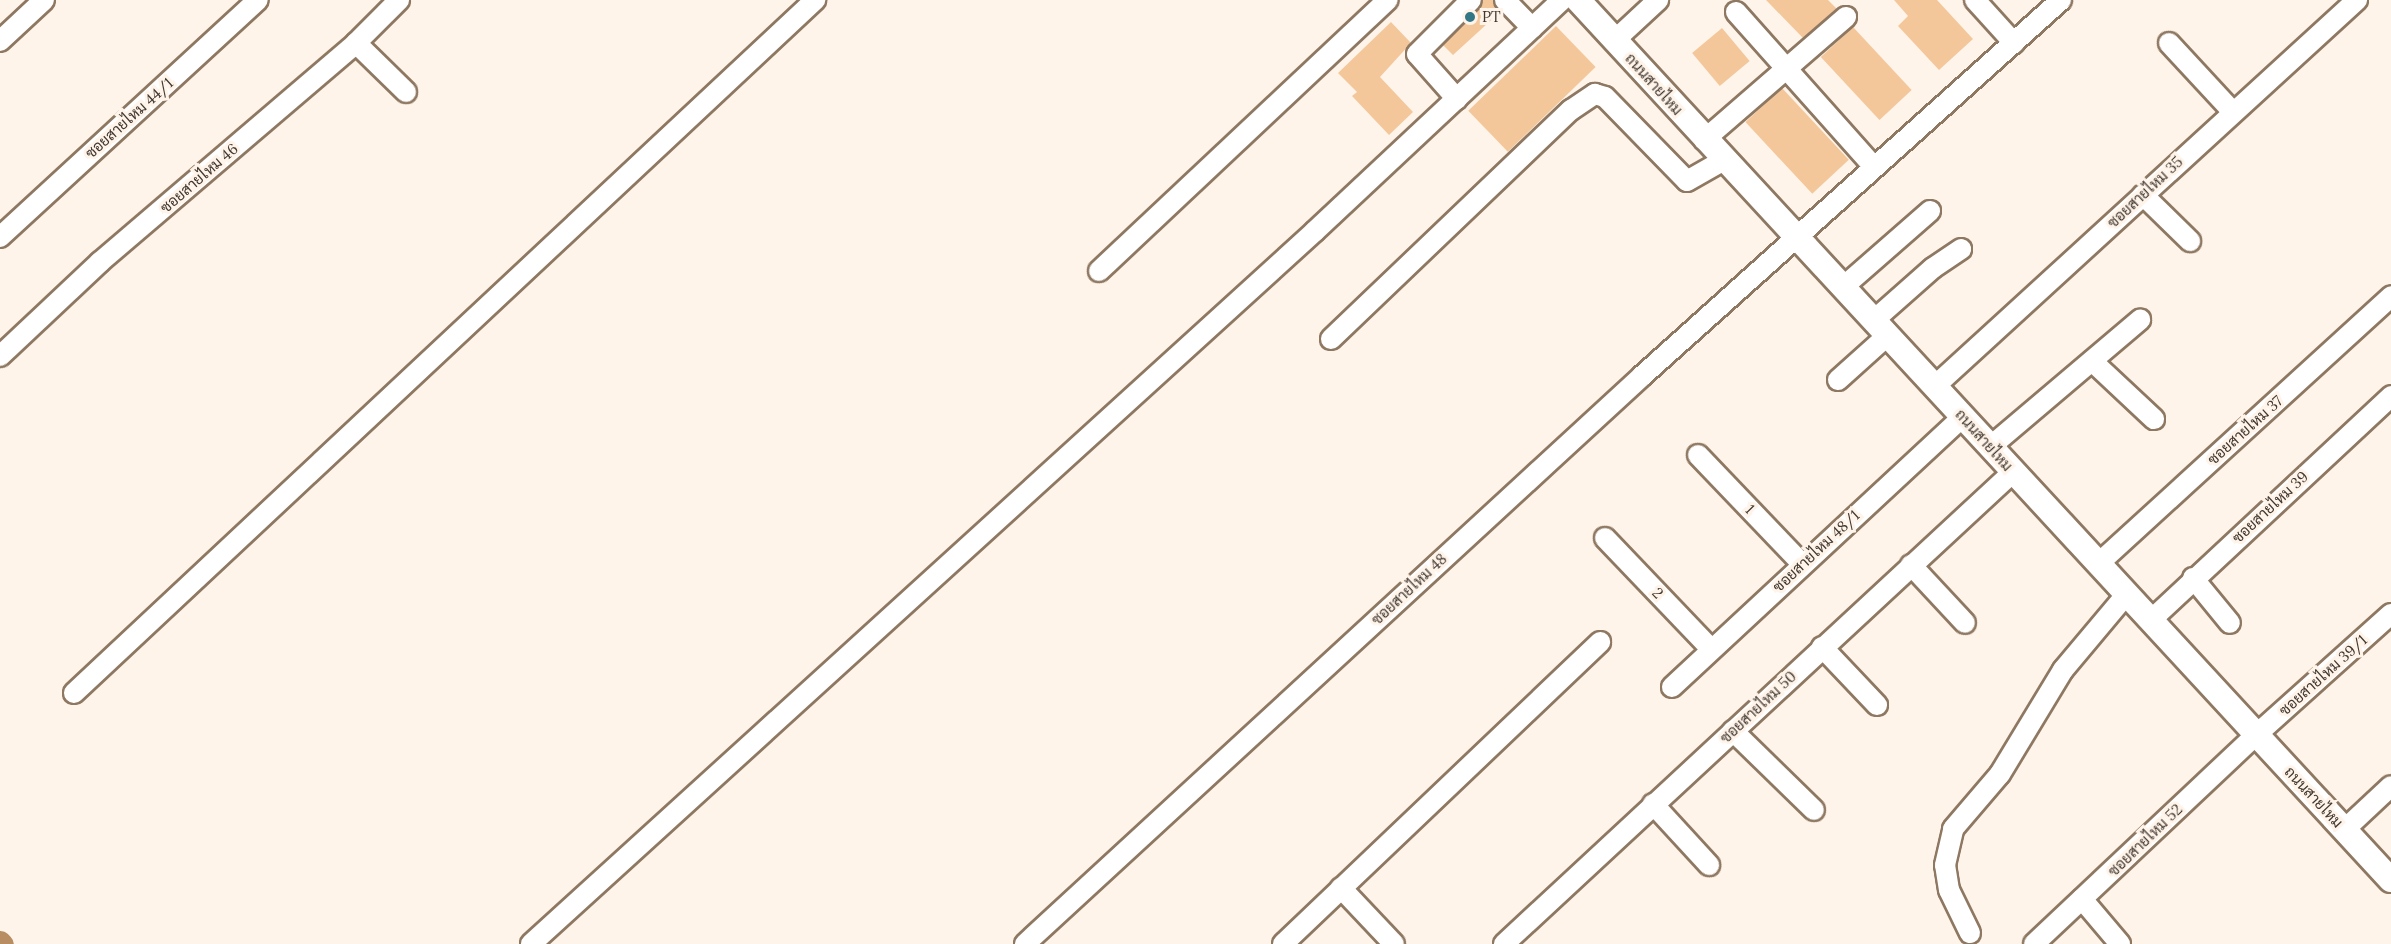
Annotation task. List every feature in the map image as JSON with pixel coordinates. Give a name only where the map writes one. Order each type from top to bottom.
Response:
[{"type":"main road","name":"ถนนสายไหม","points":[[1578,0],[1704,140],[1935,386],[2391,880]]},
{"type":"street","points":[[0,40],[44,0]]},
{"type":"street","name":"ซอยสายไหม 44/1","points":[[0,237],[258,0]]},
{"type":"street","name":"ซอยสายไหม 46","points":[[0,356],[100,262],[356,43],[399,0]]},
{"type":"street","points":[[74,693],[815,0]]},
{"type":"street","points":[[1099,271],[1388,0]]},
{"type":"street","points":[[1457,99],[1417,54],[1471,0]]},
{"type":"street","points":[[1505,0],[1532,28]]},
{"type":"street","points":[[531,944],[1457,99],[1562,0]]},
{"type":"street","points":[[1615,40],[1658,0]]},
{"type":"street","points":[[1975,0],[2014,43]]},
{"type":"street","name":"ซอยสายไหม 48","points":[[1025,944],[1795,236],[2061,0]]},
{"type":"street","name":"ซอยสายไหม 35","points":[[1935,386],[2357,0]]},
{"type":"street","points":[[1736,12],[1873,166]]},
{"type":"street","points":[[1704,140],[1846,17]]},
{"type":"street","points":[[356,43],[406,92]]},
{"type":"street","points":[[2169,43],[2233,112]]},
{"type":"street","points":[[1331,339],[1571,110],[1595,94],[1605,97],[1687,181],[1724,160]]},
{"type":"street","points":[[2143,195],[2190,241]]},
{"type":"street","points":[[1842,288],[1930,211]]},
{"type":"street","points":[[1838,380],[1933,268],[1961,249]]},
{"type":"street","name":"ซอยสายไหม 37","points":[[2098,564],[2391,296]]},
{"type":"street","points":[[1990,447],[2140,320]]},
{"type":"street","points":[[2092,361],[2154,419]]},
{"type":"street","name":"ซอยสายไหม 39","points":[[2150,621],[2193,578],[2391,396]]},
{"type":"street","name":"ซอยสายไหม 48/1","points":[[1672,687],[1963,417]]},
{"type":"street","name":"1","points":[[1698,455],[1802,564]]},
{"type":"street","name":"ซอยสายไหม 50","points":[[1504,944],[2013,472]]},
{"type":"street","name":"2","points":[[1605,538],[1711,649]]},
{"type":"street","points":[[1911,565],[1965,623]]},
{"type":"street","points":[[2193,578],[2230,623]]},
{"type":"street","points":[[1970,933],[1949,890],[1945,865],[1953,829],[2006,767],[2063,670],[2126,595]]},
{"type":"street","name":"ซอยสายไหม 39/1","points":[[2256,735],[2391,614]]},
{"type":"street","points":[[1282,944],[1600,642]]},
{"type":"street","points":[[1822,647],[1877,705]]},
{"type":"street","points":[[1733,731],[1814,810]]},
{"type":"street","name":"ซอยสายไหม 52","points":[[2034,944],[2256,735]]},
{"type":"street","points":[[2344,830],[2391,786]]},
{"type":"street","points":[[1653,804],[1709,865]]},
{"type":"street","points":[[1341,888],[1394,944]]},
{"type":"street","points":[[2082,899],[2120,944]]},
{"type":"building","points":[[1483,0],[1493,0],[1500,12],[1453,55],[1443,45],[1479,8]]},
{"type":"building","points":[[1766,0],[1828,0],[1837,9],[1803,38]]},
{"type":"building","points":[[1894,0],[1937,0],[1973,39],[1939,70],[1898,26],[1908,16]]},
{"type":"building","points":[[1391,22],[1411,43],[1380,77],[1413,112],[1389,135],[1352,96],[1357,92],[1338,73]]},
{"type":"building","points":[[1556,26],[1596,67],[1508,152],[1468,111]]},
{"type":"building","points":[[1853,27],[1912,90],[1879,120],[1821,57]]},
{"type":"building","points":[[1722,28],[1750,61],[1720,86],[1692,53]]},
{"type":"building","points":[[1782,88],[1849,160],[1812,194],[1745,122]]},
{"type":"waterway","points":[[0,941],[3,944]]},
{"type":"place","name":"PT","points":[[1470,17]]}]
